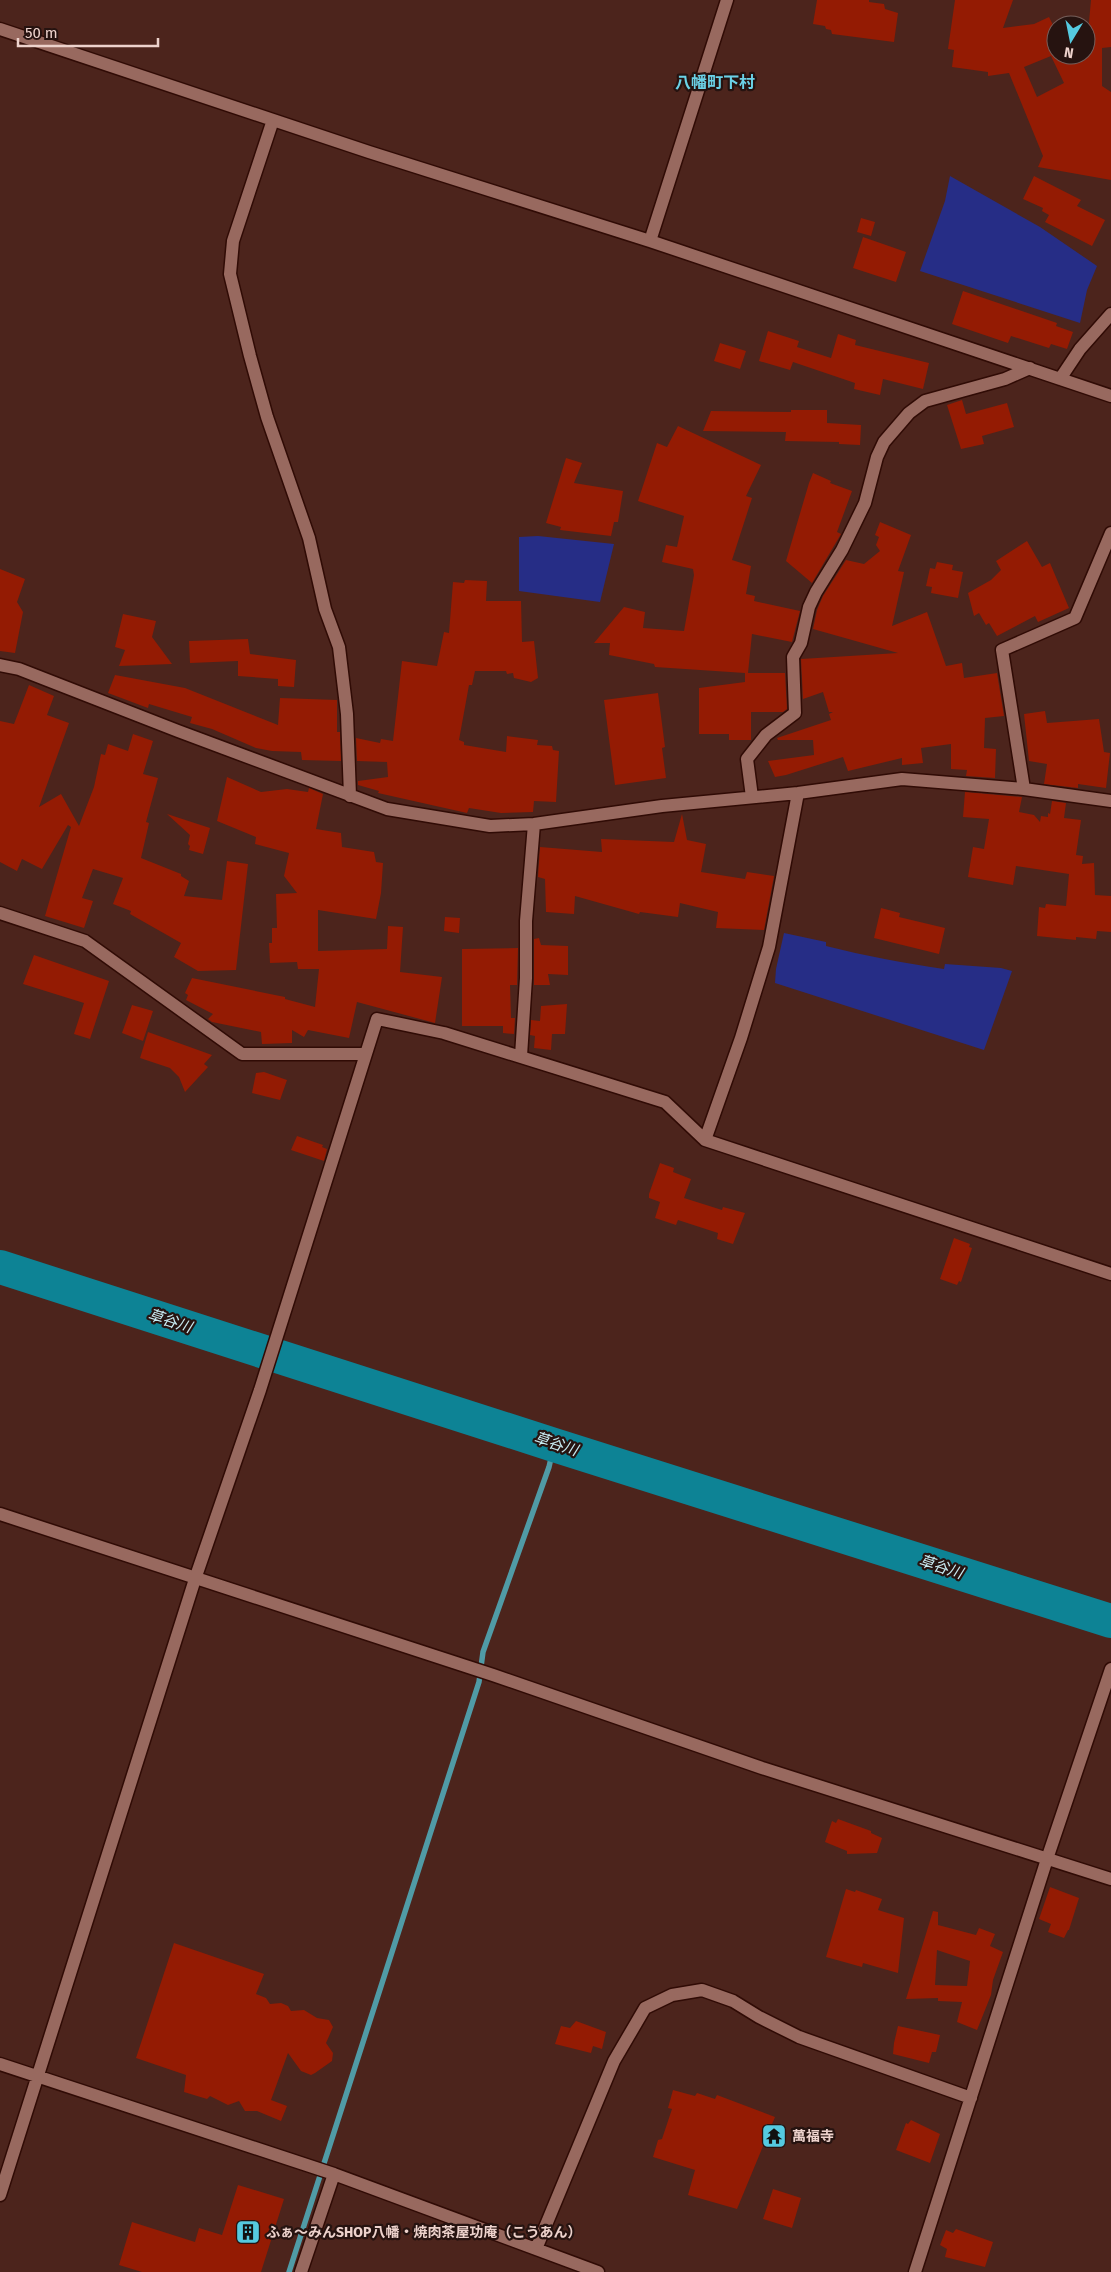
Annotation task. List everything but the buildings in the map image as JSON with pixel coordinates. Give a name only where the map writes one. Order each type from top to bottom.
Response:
[{"type":"street","points":[[650,242],[727,0]]},
{"type":"street","points":[[0,29],[650,242],[1111,396]]},
{"type":"street","points":[[273,120],[233,241],[230,274],[267,417],[310,538],[325,609],[339,648],[346,714],[350,796]]},
{"type":"street","points":[[1060,379],[1080,349],[1111,314]]},
{"type":"street","points":[[752,797],[748,759],[766,735],[795,713],[793,657],[801,643],[809,607],[842,550],[865,503],[877,457],[884,442],[909,413],[925,401],[1005,379],[1030,368]]},
{"type":"street","points":[[1024,789],[1002,650],[1075,618],[1111,533]]},
{"type":"street","points":[[0,665],[19,669],[387,809],[490,826],[534,824],[662,806],[798,793],[902,779],[1024,789],[1111,801]]},
{"type":"street","points":[[705,1140],[741,1038],[769,947],[798,793]]},
{"type":"street","points":[[521,1056],[526,978],[526,921],[534,824]]},
{"type":"street","points":[[0,913],[85,942],[242,1054],[365,1054]]},
{"type":"street","points":[[0,2195],[196,1578],[260,1390],[282,1313],[377,1019],[444,1033],[665,1102],[705,1140],[1111,1274]]},
{"type":"street","points":[[0,1514],[493,1676],[762,1768],[1111,1879]]},
{"type":"street","points":[[915,2272],[1047,1859],[1111,1669]]},
{"type":"street","points":[[536,2249],[614,2060],[645,2008],[672,1996],[702,1990],[733,2001],[759,2018],[799,2037],[971,2098]]},
{"type":"street","points":[[0,2064],[334,2174],[597,2272]]},
{"type":"street","points":[[301,2272],[334,2174]]},
{"type":"shaded area","points":[[950,176],[1040,227],[1097,266],[1087,290],[1080,323],[920,271],[945,201]]},
{"type":"shaded area","points":[[538,536],[614,544],[600,602],[519,591],[519,537]]},
{"type":"shaded area","points":[[784,933],[826,942],[826,946],[841,950],[944,969],[945,964],[1001,968],[1012,971],[984,1050],[775,983]]},
{"type":"waterway","name":"草谷川","points":[[0,1267],[1111,1621]]},
{"type":"waterway","points":[[289,2272],[479,1682],[483,1652],[549,1467],[554,1445]]},
{"type":"place","name":"萬福寺","points":[[774,2136]]},
{"type":"place","name":"ふぁ～みんSHOP八幡・焼肉茶屋功庵（こうあん）","points":[[248,2232]]},
{"type":"district","name":"八幡町下村","points":[[715,82]]}]
